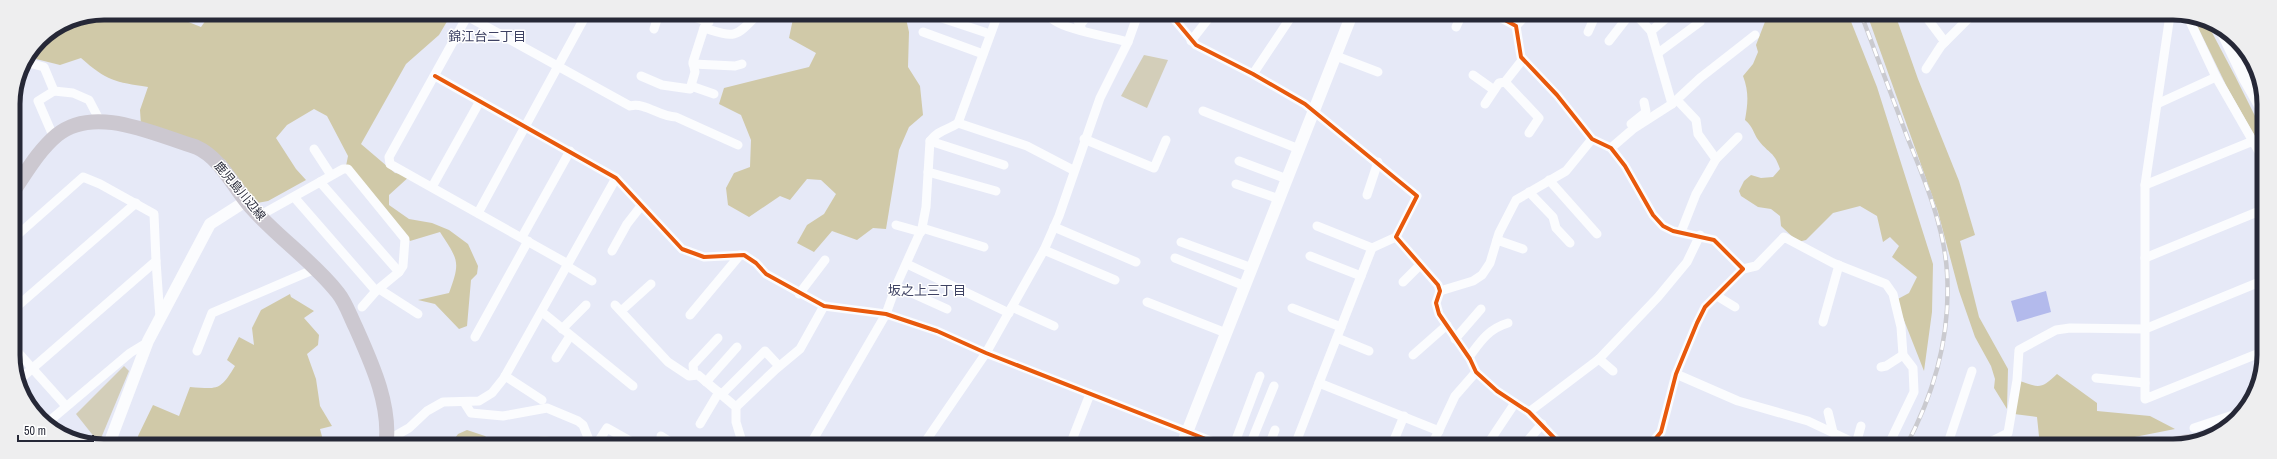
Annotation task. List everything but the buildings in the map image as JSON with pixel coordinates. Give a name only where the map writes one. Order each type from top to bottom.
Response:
[{"type":"main road","points":[[2227,40],[2244,78],[2257,99]]},
{"type":"main road","name":"鹿児島川辺線","points":[[20,178],[40,152],[54,138],[78,124],[100,121],[123,124],[201,149],[216,162],[246,201],[260,216],[315,269],[341,298],[362,342],[382,396],[387,424],[386,439]]},
{"type":"street","points":[[465,20],[389,157],[390,164],[525,239],[592,281]]},
{"type":"street","points":[[477,20],[630,106],[639,104],[668,117],[676,117],[738,145]]},
{"type":"street","points":[[478,213],[583,20]]},
{"type":"street","points":[[654,29],[657,20]]},
{"type":"street","points":[[641,76],[651,82],[675,88],[690,89],[695,72],[693,64],[708,21],[728,35],[742,31],[752,20]]},
{"type":"street","points":[[948,20],[990,34]]},
{"type":"street","points":[[813,439],[886,314],[896,286],[921,230],[930,141],[936,133],[951,128],[958,122],[996,20]]},
{"type":"street","points":[[1054,20],[1065,26],[1081,27],[1128,42]]},
{"type":"street","points":[[1078,20],[1081,27]]},
{"type":"street","points":[[1081,27],[1085,20]]},
{"type":"street","points":[[927,439],[986,353],[1044,250],[1054,228],[1073,170],[1100,98],[1128,42],[1136,20]]},
{"type":"street","points":[[1175,20],[1196,45],[1254,74],[1314,111],[1378,162],[1417,196],[1396,237],[1372,248],[1297,439]]},
{"type":"street","points":[[1191,40],[1207,20]]},
{"type":"street","points":[[1254,74],[1289,20]]},
{"type":"street","points":[[1184,439],[1350,20]]},
{"type":"street","points":[[1456,27],[1459,20]]},
{"type":"street","points":[[1505,20],[1516,26],[1523,59],[1558,95],[1592,139],[1611,148],[1625,166],[1654,216],[1662,226],[1714,240],[1743,269]]},
{"type":"street","points":[[1516,26],[1522,20]]},
{"type":"street","points":[[1588,32],[1593,20]]},
{"type":"street","points":[[1609,41],[1625,20]]},
{"type":"street","points":[[1640,20],[1651,31],[1675,102],[1696,120],[1698,134],[1716,159]]},
{"type":"street","points":[[1651,31],[1664,20]]},
{"type":"street","points":[[1658,53],[1700,22],[1699,20]]},
{"type":"street","points":[[1928,20],[1945,42]]},
{"type":"street","points":[[1926,69],[1945,42],[1966,20]]},
{"type":"street","points":[[2169,20],[2145,185],[2145,399],[2257,354]]},
{"type":"street","points":[[2190,22],[2216,77],[2257,148]]},
{"type":"street","points":[[923,32],[983,54]]},
{"type":"street","points":[[1611,148],[1629,132],[1675,102],[1705,74],[1755,35]]},
{"type":"street","points":[[1336,56],[1378,72]]},
{"type":"street","points":[[1485,104],[1499,83],[1505,82],[1523,59]]},
{"type":"street","points":[[30,64],[44,68],[54,90]]},
{"type":"street","points":[[693,64],[735,66],[742,64]]},
{"type":"street","points":[[1473,75],[1494,90]]},
{"type":"street","points":[[435,76],[616,178],[682,249],[704,257],[740,255],[756,263],[766,274],[799,294],[824,306],[886,314],[937,331],[986,353],[1205,439]]},
{"type":"street","points":[[2157,104],[2216,77]]},
{"type":"street","points":[[1505,82],[1539,118],[1529,133]]},
{"type":"street","points":[[691,86],[714,94]]},
{"type":"street","points":[[54,138],[38,101],[54,90],[73,93],[89,100],[100,121]]},
{"type":"street","points":[[432,187],[480,101]]},
{"type":"street","points":[[1629,132],[1629,125],[1646,112],[1644,102]]},
{"type":"street","points":[[1203,112],[1236,120],[1299,149]]},
{"type":"street","points":[[958,122],[1027,146],[1073,170]]},
{"type":"street","points":[[1681,232],[1696,194],[1716,159],[1738,137]]},
{"type":"street","points":[[1440,291],[1473,281],[1482,275],[1490,264],[1497,240],[1516,200],[1566,171],[1592,139]]},
{"type":"street","points":[[1084,140],[1154,168],[1166,140]]},
{"type":"street","points":[[930,141],[1004,165]]},
{"type":"street","points":[[2145,185],[2253,141]]},
{"type":"street","points":[[314,149],[331,175]]},
{"type":"street","points":[[984,158],[987,149]]},
{"type":"street","points":[[475,337],[570,151]]},
{"type":"street","points":[[1239,161],[1287,179]]},
{"type":"street","points":[[1366,195],[1378,162]]},
{"type":"street","points":[[260,216],[331,175],[344,169],[348,170],[405,239],[403,266],[399,272],[378,290],[362,307]]},
{"type":"street","points":[[928,172],[996,191]]},
{"type":"street","points":[[20,233],[84,177],[136,203],[154,214],[160,319]]},
{"type":"street","points":[[392,439],[409,428],[427,411],[443,402],[479,401],[492,393],[505,376],[542,312],[616,178]]},
{"type":"street","points":[[1550,180],[1597,234]]},
{"type":"street","points":[[320,182],[399,272]]},
{"type":"street","points":[[1236,184],[1279,199]]},
{"type":"street","points":[[1529,192],[1553,217],[1556,228],[1570,243]]},
{"type":"street","points":[[294,197],[378,290],[418,314]]},
{"type":"street","points":[[111,439],[148,342],[210,224],[246,201]]},
{"type":"street","points":[[20,304],[136,203]]},
{"type":"street","points":[[612,251],[627,224],[641,206]]},
{"type":"street","points":[[2145,258],[2257,212]]},
{"type":"street","points":[[896,225],[921,230],[984,247]]},
{"type":"street","points":[[1317,226],[1372,248]]},
{"type":"street","points":[[1054,228],[1136,262]]},
{"type":"street","points":[[1529,412],[1599,359],[1663,292],[1687,262],[1700,235]]},
{"type":"street","points":[[1396,237],[1438,285],[1440,291],[1436,303],[1439,314],[1469,358],[1476,372],[1497,391],[1529,412],[1555,439]]},
{"type":"street","points":[[1655,439],[1660,432],[1676,374],[1697,323],[1706,307],[1743,269],[1756,266],[1784,237],[1839,265],[1886,284],[1893,294],[1901,327],[1903,355],[1913,368],[1914,392],[1891,439]]},
{"type":"street","points":[[1497,240],[1523,249]]},
{"type":"street","points":[[1181,242],[1252,268]]},
{"type":"street","points":[[1044,250],[1115,280]]},
{"type":"street","points":[[690,315],[740,255]]},
{"type":"street","points":[[1310,256],[1361,276]]},
{"type":"street","points":[[1175,258],[1245,286]]},
{"type":"street","points":[[799,294],[825,260]]},
{"type":"street","points":[[23,376],[156,261]]},
{"type":"street","points":[[907,264],[1010,310],[1054,326]]},
{"type":"street","points":[[1404,282],[1420,265]]},
{"type":"street","points":[[1823,322],[1839,265]]},
{"type":"street","points":[[197,351],[212,313],[315,269]]},
{"type":"street","points":[[1996,439],[2008,433],[2017,380],[2019,350],[2056,330],[2070,328],[2145,329],[2257,283]]},
{"type":"street","points":[[652,284],[618,308],[668,362],[689,376],[698,375],[736,407]]},
{"type":"street","points":[[896,286],[947,309]]},
{"type":"street","points":[[1717,296],[1735,307]]},
{"type":"street","points":[[1147,302],[1226,333]]},
{"type":"street","points":[[556,358],[566,333],[586,305]]},
{"type":"street","points":[[741,439],[736,422],[736,407],[779,366],[800,349],[824,306]]},
{"type":"street","points":[[1292,308],[1341,327]]},
{"type":"street","points":[[1455,339],[1481,308]]},
{"type":"street","points":[[542,312],[633,386]]},
{"type":"street","points":[[1469,358],[1486,334],[1496,327],[1508,323]]},
{"type":"street","points":[[1413,355],[1446,326]]},
{"type":"street","points":[[694,375],[693,365],[718,338]]},
{"type":"street","points":[[1337,338],[1369,351]]},
{"type":"street","points":[[51,420],[130,353],[148,342]]},
{"type":"street","points":[[706,382],[737,347]]},
{"type":"street","points":[[700,424],[721,393],[765,351],[779,366]]},
{"type":"street","points":[[20,355],[66,406]]},
{"type":"street","points":[[1881,367],[1886,366],[1903,355]]},
{"type":"street","points":[[1599,359],[1613,371]]},
{"type":"street","points":[[1949,439],[1972,371]]},
{"type":"street","points":[[1435,439],[1455,396],[1476,372]]},
{"type":"street","points":[[1676,374],[1738,401],[1808,421],[1847,439]]},
{"type":"street","points":[[505,376],[542,400]]},
{"type":"street","points":[[1236,439],[1260,376]]},
{"type":"street","points":[[2096,378],[2145,383]]},
{"type":"street","points":[[1319,383],[1439,431]]},
{"type":"street","points":[[1252,439],[1274,386]]},
{"type":"street","points":[[1072,439],[1090,394]]},
{"type":"street","points":[[464,402],[471,413],[503,416],[547,408],[578,421],[583,425],[589,439]]},
{"type":"street","points":[[1491,439],[1515,403]]},
{"type":"street","points":[[1828,412],[1833,432]]},
{"type":"street","points":[[1394,439],[1404,416]]},
{"type":"street","points":[[2191,435],[2228,418]]},
{"type":"street","points":[[1529,439],[1542,424]]},
{"type":"street","points":[[1860,439],[1861,426]]},
{"type":"street","points":[[600,439],[607,428],[621,431],[628,439]]},
{"type":"street","points":[[1271,439],[1275,430]]},
{"type":"street","points":[[661,436],[666,439]]},
{"type":"shaded area","points":[[184,20],[201,27],[206,20],[448,20],[439,35],[406,64],[361,144],[395,173],[411,175],[389,195],[389,205],[409,219],[432,223],[449,230],[468,244],[478,266],[477,274],[471,280],[467,326],[459,329],[435,304],[418,300],[449,293],[453,282],[456,261],[451,249],[440,232],[410,241],[384,207],[346,166],[348,156],[327,116],[314,109],[287,125],[276,138],[296,169],[306,180],[268,201],[257,203],[225,160],[141,125],[140,110],[148,87],[119,82],[105,76],[81,58],[60,65],[33,58],[57,34],[72,26],[93,21]]},
{"type":"shaded area","points":[[793,20],[906,20],[909,32],[908,67],[920,86],[923,115],[909,127],[899,150],[886,229],[873,228],[857,240],[832,231],[814,252],[797,243],[807,225],[824,214],[836,194],[821,180],[807,179],[790,200],[780,196],[749,217],[728,205],[726,188],[734,173],[750,167],[751,140],[741,115],[719,104],[724,88],[809,67],[816,53],[789,38]]},
{"type":"shaded area","points":[[1766,20],[1850,20],[1877,87],[1933,264],[1932,312],[1924,371],[1896,300],[1909,293],[1917,277],[1892,257],[1899,246],[1890,237],[1883,242],[1877,216],[1860,206],[1833,213],[1806,240],[1798,242],[1781,226],[1780,216],[1771,209],[1758,207],[1741,196],[1739,191],[1744,181],[1751,175],[1761,178],[1773,177],[1780,169],[1776,159],[1759,141],[1745,120],[1747,98],[1743,76],[1753,64],[1758,52],[1756,45]]},
{"type":"shaded area","points":[[1869,20],[1897,20],[1918,79],[1959,181],[1975,235],[1960,241],[1979,317],[2008,369],[2007,409],[1994,388],[1995,379],[1991,366],[1975,337],[1959,291],[1938,212]]},
{"type":"shaded area","points":[[2196,23],[2210,29],[2236,78],[2257,120],[2257,140],[2226,85]]},
{"type":"shaded area","points":[[1144,55],[1168,60],[1147,108],[1121,96]]},
{"type":"shaded area","points":[[290,294],[291,297],[314,311],[304,318],[319,335],[318,345],[307,354],[316,379],[320,406],[332,426],[320,429],[323,439],[138,439],[138,436],[153,405],[179,416],[190,387],[213,388],[222,384],[226,380],[235,366],[227,360],[239,337],[254,345],[252,328],[261,310]]},
{"type":"shaded area","points":[[124,366],[129,371],[101,439],[95,438],[76,414]]},
{"type":"shaded area","points":[[2057,374],[2097,403],[2097,411],[2150,416],[2175,429],[2124,439],[2039,439],[2037,417],[2014,414],[2020,381],[2036,386],[2044,385]]},
{"type":"shaded area","points":[[467,430],[485,436],[488,439],[454,439],[458,434]]},
{"type":"water","points":[[2046,291],[2051,312],[2017,322],[2011,301]]},
{"type":"railway","points":[[1863,20],[1933,204],[1942,238],[1947,272],[1948,295],[1946,318],[1939,362],[1925,405],[1910,439]]},
{"type":"cycle path","points":[[1175,20],[1196,45],[1253,74],[1305,104],[1417,196],[1396,237],[1438,285],[1440,291],[1436,303],[1439,314],[1470,359],[1476,372],[1497,391],[1529,412],[1555,439]]},
{"type":"cycle path","points":[[1505,20],[1516,26],[1521,57],[1557,95],[1592,139],[1611,148],[1625,166],[1653,215],[1663,226],[1673,231],[1714,240],[1743,269],[1705,307],[1676,374],[1661,432],[1655,439]]},
{"type":"cycle path","points":[[435,76],[616,178],[682,249],[704,257],[744,255],[756,263],[766,274],[824,306],[886,314],[937,331],[986,353],[1206,439]]},
{"type":"district","name":"錦江台二丁目","points":[[487,36]]},
{"type":"district","name":"坂之上三丁目","points":[[927,290]]}]
